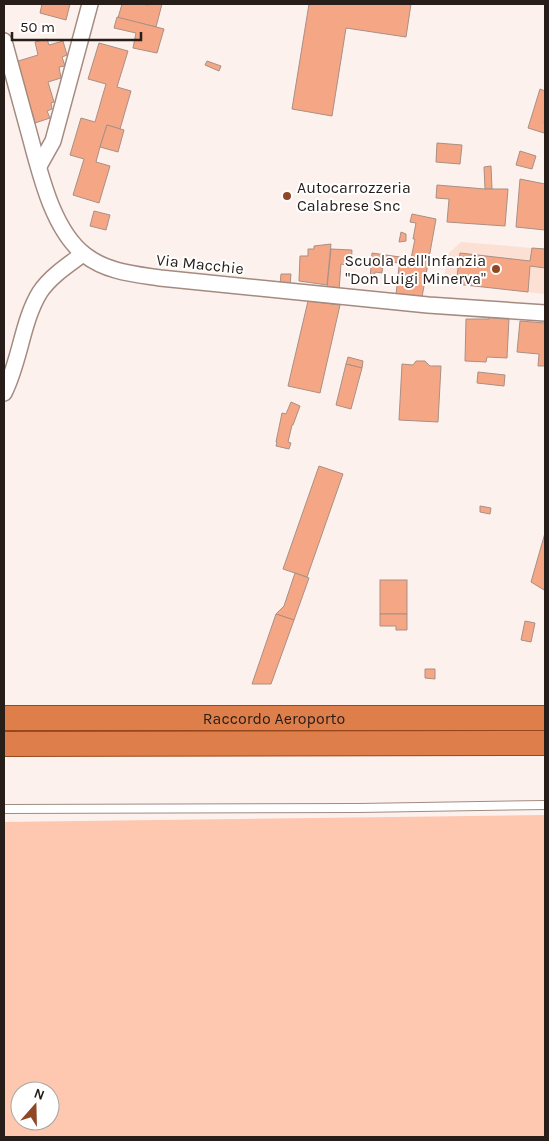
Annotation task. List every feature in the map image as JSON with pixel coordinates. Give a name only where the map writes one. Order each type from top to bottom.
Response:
[{"type":"highway","name":"Raccordo Aeroporto","points":[[4,718],[545,718]]},
{"type":"highway","name":"Raccordo Aeroporto","points":[[4,744],[545,743]]},
{"type":"street","points":[[39,166],[53,141],[90,4]]},
{"type":"street","name":"Via Macchie","points":[[4,41],[39,166],[56,217],[73,243],[83,254],[105,267],[160,278],[428,305],[545,313]]},
{"type":"street","points":[[4,393],[10,381],[31,311],[40,292],[52,278],[83,254]]},
{"type":"lane","points":[[4,809],[349,808],[545,805]]},
{"type":"shaded area","name":"Scuola dell'Infanzia \"Don Luigi Minerva\"","points":[[461,242],[545,249],[545,294],[443,283],[448,254]]},
{"type":"shaded area","points":[[545,815],[545,1137],[4,1137],[4,822]]},
{"type":"building","points":[[42,4],[70,4],[66,20],[40,13]]},
{"type":"building","points":[[122,4],[162,4],[156,27],[118,18]]},
{"type":"building","points":[[309,4],[411,4],[406,37],[346,28],[332,116],[292,109]]},
{"type":"building","points":[[117,17],[164,29],[157,53],[133,48],[136,33],[114,28]]},
{"type":"building","points":[[47,39],[49,45],[63,41],[67,55],[62,57],[65,66],[59,67],[61,78],[48,82],[54,102],[51,103],[52,109],[47,111],[50,118],[35,123],[32,111],[29,112],[15,62],[38,55],[35,42]]},
{"type":"building","points":[[99,43],[128,51],[117,87],[131,91],[120,129],[107,125],[100,147],[96,162],[110,166],[99,203],[73,195],[84,159],[70,155],[81,118],[95,122],[106,84],[88,79]]},
{"type":"building","points":[[207,61],[221,66],[219,71],[205,65]]},
{"type":"building","points":[[540,89],[545,91],[544,133],[528,128]]},
{"type":"building","points":[[107,125],[124,130],[118,152],[100,147]]},
{"type":"building","points":[[437,143],[462,145],[460,164],[436,162]]},
{"type":"building","points":[[520,151],[536,156],[532,169],[516,165]]},
{"type":"building","points":[[491,166],[492,189],[485,189],[484,167]]},
{"type":"building","points":[[520,179],[545,184],[545,230],[516,227]]},
{"type":"building","points":[[437,185],[508,189],[505,226],[447,222],[449,199],[436,198]]},
{"type":"building","points":[[94,211],[110,215],[106,230],[90,226]]},
{"type":"building","points":[[412,214],[436,219],[422,297],[396,295],[400,257],[411,259],[415,239],[413,239],[416,223],[410,222]]},
{"type":"building","points":[[401,232],[406,234],[406,241],[399,242]]},
{"type":"building","points":[[331,244],[327,285],[299,281],[300,256],[308,256],[308,249],[314,249],[314,246]]},
{"type":"building","points":[[532,248],[545,249],[545,268],[530,266],[528,292],[456,284],[460,253],[530,261]]},
{"type":"building","points":[[331,249],[352,250],[351,266],[341,264],[339,290],[327,288]]},
{"type":"building","points":[[372,253],[400,257],[399,263],[383,261],[382,273],[375,272],[374,279],[370,279]]},
{"type":"building","points":[[281,274],[291,274],[290,285],[280,284]]},
{"type":"building","points":[[308,301],[340,305],[320,393],[288,386]]},
{"type":"building","points":[[489,317],[509,318],[507,358],[487,357],[486,362],[465,361],[466,319],[489,319]]},
{"type":"building","points":[[520,321],[545,323],[545,366],[538,366],[539,354],[517,352]]},
{"type":"building","points":[[348,357],[363,361],[362,368],[346,364]]},
{"type":"building","points":[[416,361],[425,361],[430,366],[441,366],[438,422],[399,420],[402,364],[413,365]]},
{"type":"building","points":[[346,364],[362,368],[351,409],[336,405]]},
{"type":"building","points":[[478,372],[505,375],[504,386],[477,383]]},
{"type":"building","points":[[291,402],[300,406],[292,425],[288,442],[291,443],[289,449],[276,446],[276,442],[282,413],[286,414]]},
{"type":"building","points":[[319,466],[343,474],[307,577],[283,569]]},
{"type":"building","points":[[480,506],[491,508],[490,514],[480,512]]},
{"type":"building","points":[[545,533],[545,584],[544,590],[531,582]]},
{"type":"building","points":[[295,573],[309,578],[294,620],[276,614],[284,606]]},
{"type":"building","points":[[380,580],[407,580],[407,614],[380,614]]},
{"type":"building","points":[[276,614],[294,620],[271,684],[252,684]]},
{"type":"building","points":[[380,614],[407,614],[407,630],[396,630],[396,626],[380,626]]},
{"type":"building","points":[[525,621],[535,623],[531,642],[521,640]]},
{"type":"building","points":[[425,669],[435,669],[435,679],[425,678]]},
{"type":"place","name":"Autocarrozzeria Calabrese Snc","points":[[287,196]]},
{"type":"place","name":"Scuola dell'Infanzia \"Don Luigi Minerva\"","points":[[496,269]]}]
